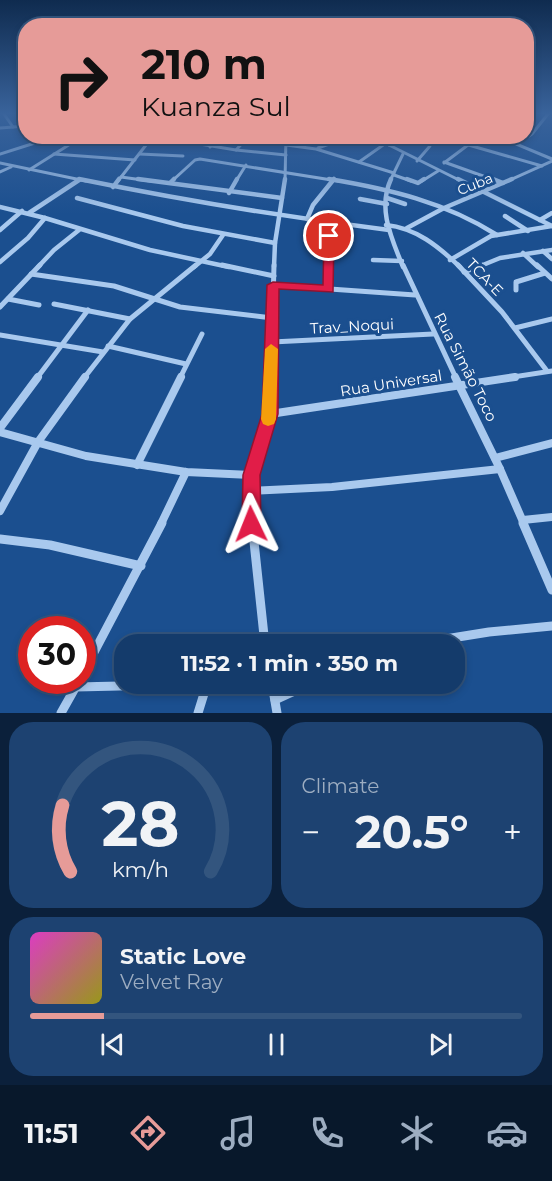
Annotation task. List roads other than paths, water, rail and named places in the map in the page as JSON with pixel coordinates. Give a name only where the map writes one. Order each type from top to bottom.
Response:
[{"type":"street","points":[[0,154],[21,147]]},
{"type":"street","points":[[29,170],[65,147]]},
{"type":"street","points":[[113,187],[145,147]]},
{"type":"street","points":[[212,147],[286,155]]},
{"type":"street","points":[[264,634],[254,556],[250,491],[251,475],[270,414],[275,243],[286,172],[286,147]]},
{"type":"street","points":[[309,147],[418,183],[464,147]]},
{"type":"street","points":[[316,149],[321,147]]},
{"type":"street","points":[[359,162],[382,147]]},
{"type":"street","points":[[392,147],[552,226]]},
{"type":"street","points":[[417,161],[429,147]]},
{"type":"street","points":[[471,147],[543,166]]},
{"type":"street","points":[[524,147],[552,160]]},
{"type":"street","points":[[544,156],[552,152]]},
{"type":"street","points":[[54,154],[135,160]]},
{"type":"street","points":[[140,154],[183,156]]},
{"type":"street","name":"Rua Simão Toco","points":[[403,154],[387,188],[388,227],[415,295],[495,458],[552,590]]},
{"type":"street","points":[[171,182],[197,159],[334,179],[387,188],[447,206],[497,235]]},
{"type":"street","name":"Cuba","points":[[407,228],[447,206],[504,184],[552,160]]},
{"type":"street","points":[[444,162],[504,184]]},
{"type":"street","name":"TCA-E","points":[[0,163],[113,187],[279,216],[407,228],[464,272],[550,371]]},
{"type":"street","points":[[229,193],[246,165]]},
{"type":"street","points":[[0,172],[11,167]]},
{"type":"street","points":[[121,177],[171,182],[229,193],[282,198]]},
{"type":"street","points":[[307,219],[313,205],[334,179]]},
{"type":"street","points":[[29,213],[79,180]]},
{"type":"street","points":[[77,198],[223,235],[275,243]]},
{"type":"street","points":[[360,199],[405,204]]},
{"type":"street","points":[[0,207],[29,213],[150,250],[274,276]]},
{"type":"street","points":[[0,230],[22,211]]},
{"type":"street","points":[[540,220],[552,213]]},
{"type":"street","points":[[505,216],[528,231]]},
{"type":"street","points":[[0,262],[28,238],[45,218]]},
{"type":"street","points":[[329,289],[329,236],[332,222]]},
{"type":"street","points":[[450,260],[497,235],[552,226]]},
{"type":"street","points":[[0,308],[60,244],[79,230]]},
{"type":"street","points":[[0,512],[38,442],[105,349],[130,319],[203,261],[223,235]]},
{"type":"street","points":[[464,272],[500,258],[552,250]]},
{"type":"street","points":[[543,251],[552,259]]},
{"type":"street","points":[[523,253],[552,279]]},
{"type":"street","points":[[373,260],[402,261]]},
{"type":"street","points":[[516,290],[516,282],[520,279],[545,273]]},
{"type":"street","points":[[31,274],[114,286],[133,291],[155,301],[180,307],[272,318]]},
{"type":"street","points":[[273,285],[415,295]]},
{"type":"street","points":[[8,299],[39,305]]},
{"type":"street","points":[[54,304],[130,319]]},
{"type":"street","points":[[88,310],[0,430],[86,456],[186,472],[251,475]]},
{"type":"street","points":[[515,328],[552,319]]},
{"type":"street","points":[[137,465],[202,334]]},
{"type":"street","name":"Trav_Noqui","points":[[272,342],[433,334]]},
{"type":"street","points":[[0,335],[105,349],[186,364]]},
{"type":"street","name":"Rua Universal","points":[[270,414],[368,401],[550,371]]},
{"type":"street","points":[[495,458],[552,443]]},
{"type":"street","points":[[250,491],[332,487],[500,469]]},
{"type":"street","points":[[96,649],[141,566],[186,472]]},
{"type":"street","points":[[523,520],[552,517]]},
{"type":"street","points":[[0,539],[50,545],[141,566]]},
{"type":"street","points":[[465,636],[552,626]]},
{"type":"street","points":[[96,684],[114,684]]},
{"type":"street","points":[[61,713],[72,694]]},
{"type":"street","points":[[198,713],[204,694]]},
{"type":"street","points":[[274,694],[278,713]]},
{"type":"street","points":[[275,700],[288,694]]}]
